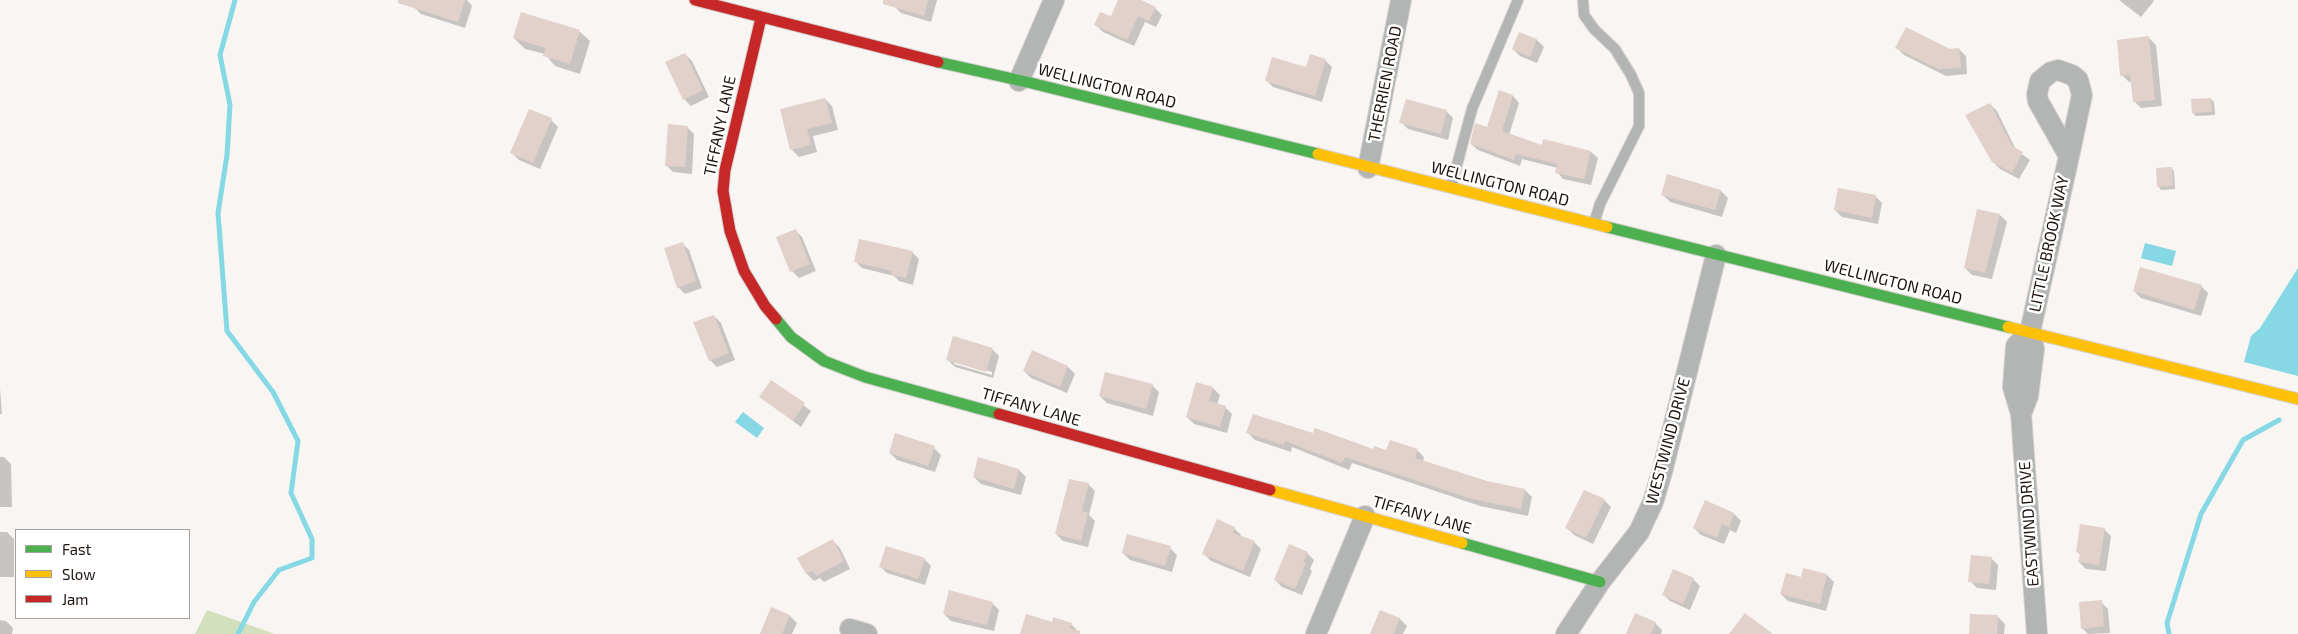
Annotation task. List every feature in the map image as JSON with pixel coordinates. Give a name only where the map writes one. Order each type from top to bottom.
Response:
[{"type":"main road","name":"WELLINGTON ROAD","points":[[695,0],[761,18],[2298,399]]},
{"type":"main road","name":"TIFFANY LANE","points":[[761,18],[729,145],[724,191],[730,232],[744,271],[765,306],[791,337],[824,361],[865,377],[1600,582]]},
{"type":"street","points":[[1019,81],[1054,0]]},
{"type":"street","name":"THERRIEN ROAD","points":[[1368,168],[1401,0]]},
{"type":"street","name":"LITTLE BROOK WAY","points":[[2030,332],[2068,156]]},
{"type":"street","name":"WESTWIND DRIVE","points":[[1566,634],[1600,582],[1639,532],[1653,502],[1716,255]]},
{"type":"street","name":"EASTWIND DRIVE","points":[[2030,332],[2034,349],[2028,396],[2021,414],[2037,634]]},
{"type":"street","points":[[1316,634],[1365,516]]},
{"type":"lane","points":[[1451,188],[1465,129],[1472,109],[1518,0]]},
{"type":"lane","points":[[1583,0],[1584,15],[1594,29],[1615,49],[1631,74],[1639,93],[1639,126],[1600,204],[1594,224]]},
{"type":"green space","points":[[207,610],[244,623],[275,634],[195,634]]},
{"type":"water","points":[[2145,243],[2176,251],[2172,266],[2141,258]]},
{"type":"water","points":[[2298,268],[2298,376],[2244,362],[2251,336],[2260,328]]},
{"type":"water","points":[[743,412],[764,428],[757,438],[735,422]]},
{"type":"building","points":[[398,0],[465,0],[458,22],[398,3]]},
{"type":"building","points":[[883,0],[928,0],[924,16],[883,4]]},
{"type":"building","points":[[1118,0],[1141,0],[1156,7],[1149,21],[1138,16],[1127,40],[1094,25],[1100,12],[1111,16]]},
{"type":"building","points":[[521,12],[580,30],[570,64],[543,56],[546,48],[513,38]]},
{"type":"building","points":[[1906,27],[1950,49],[1959,48],[1961,68],[1938,69],[1895,48]]},
{"type":"building","points":[[1519,32],[1537,39],[1530,57],[1512,49]]},
{"type":"building","points":[[2149,36],[2155,100],[2133,102],[2130,75],[2120,76],[2117,40]]},
{"type":"building","points":[[685,53],[703,90],[683,100],[665,62]]},
{"type":"building","points":[[1310,54],[1326,59],[1315,96],[1265,81],[1272,57],[1306,67]]},
{"type":"building","points":[[1499,90],[1513,95],[1502,131],[1542,145],[1543,139],[1591,151],[1584,179],[1555,173],[1557,164],[1516,154],[1514,160],[1470,144],[1475,123],[1487,127]]},
{"type":"building","points":[[825,98],[832,123],[807,129],[811,145],[790,150],[780,109]]},
{"type":"building","points":[[2211,98],[2212,112],[2192,113],[2191,99]]},
{"type":"building","points":[[1406,99],[1447,110],[1441,134],[1399,123]]},
{"type":"building","points":[[1990,103],[2012,146],[2023,152],[2012,173],[1992,162],[1965,115]]},
{"type":"building","points":[[529,109],[552,118],[533,163],[510,153]]},
{"type":"building","points":[[668,124],[688,126],[685,167],[665,166]]},
{"type":"building","points":[[2172,167],[2173,186],[2157,187],[2156,168]]},
{"type":"building","points":[[1667,174],[1721,190],[1715,210],[1661,195]]},
{"type":"building","points":[[1838,188],[1876,195],[1872,218],[1834,210]]},
{"type":"building","points":[[1977,209],[2000,214],[1985,273],[1964,268]]},
{"type":"building","points":[[796,229],[810,264],[790,272],[776,237]]},
{"type":"building","points":[[859,239],[913,251],[906,278],[891,275],[892,271],[854,262]]},
{"type":"building","points":[[683,242],[696,281],[677,288],[664,248]]},
{"type":"building","points":[[2140,267],[2202,285],[2194,310],[2133,291]]},
{"type":"building","points":[[714,315],[729,353],[709,361],[693,322]]},
{"type":"building","points":[[953,336],[993,348],[986,372],[946,360]]},
{"type":"building","points":[[1032,350],[1068,366],[1060,387],[1023,371]]},
{"type":"building","points":[[1105,372],[1153,384],[1146,409],[1099,396]]},
{"type":"building","points":[[771,380],[805,403],[793,421],[759,397]]},
{"type":"building","points":[[1196,382],[1213,387],[1209,401],[1226,406],[1220,427],[1186,417]]},
{"type":"building","points":[[1253,414],[1313,433],[1315,428],[1373,449],[1374,446],[1386,450],[1390,440],[1418,449],[1415,458],[1487,481],[1525,489],[1521,509],[1472,499],[1345,457],[1342,463],[1285,441],[1284,445],[1246,433]]},
{"type":"building","points":[[895,433],[935,446],[928,466],[889,453]]},
{"type":"building","points":[[978,457],[1019,469],[1014,489],[973,477]]},
{"type":"building","points":[[1069,479],[1089,483],[1082,511],[1088,513],[1081,541],[1055,534]]},
{"type":"building","points":[[1584,490],[1605,499],[1586,538],[1565,528]]},
{"type":"building","points":[[1705,500],[1734,513],[1729,527],[1722,524],[1717,538],[1693,528]]},
{"type":"building","points":[[1217,519],[1235,527],[1233,533],[1255,541],[1243,571],[1202,554]]},
{"type":"building","points":[[2080,524],[2105,528],[2099,565],[2078,562],[2080,553],[2076,552]]},
{"type":"building","points":[[1127,534],[1171,546],[1165,566],[1122,553]]},
{"type":"building","points":[[833,539],[844,561],[816,576],[813,571],[806,574],[797,558]]},
{"type":"building","points":[[1289,544],[1308,552],[1303,562],[1306,563],[1295,589],[1274,580]]},
{"type":"building","points":[[886,546],[925,558],[918,579],[879,567]]},
{"type":"building","points":[[1971,555],[1992,557],[1989,584],[1968,582]]},
{"type":"building","points":[[1803,568],[1827,574],[1820,604],[1780,594],[1786,573],[1801,577]]},
{"type":"building","points":[[1673,569],[1694,578],[1683,604],[1662,595]]},
{"type":"building","points":[[949,590],[993,602],[987,625],[943,614]]},
{"type":"building","points":[[2102,600],[2104,626],[2081,629],[2079,602]]},
{"type":"building","points":[[771,607],[790,615],[782,634],[760,634]]},
{"type":"building","points":[[1380,610],[1400,618],[1394,634],[1370,634]]},
{"type":"building","points":[[1635,613],[1656,622],[1651,634],[1626,634]]},
{"type":"building","points":[[1745,613],[1773,634],[1729,634]]},
{"type":"building","points":[[1026,614],[1052,622],[1053,617],[1072,623],[1070,628],[1080,631],[1080,634],[1020,634]]},
{"type":"building","points":[[1970,614],[1998,615],[1997,634],[1969,634]]},
{"type":"waterway","points":[[235,0],[220,55],[230,105],[227,155],[218,213],[227,331],[273,392],[298,441],[291,493],[312,539],[312,558],[279,570],[254,602],[238,634]]},
{"type":"waterway","points":[[2169,634],[2167,623],[2201,514],[2243,440],[2279,420]]},
{"type":"traffic: fast","points":[[938,62],[1318,154]]},
{"type":"traffic: fast","points":[[1607,227],[2008,327]]},
{"type":"traffic: fast","points":[[776,319],[791,337],[824,361],[865,377],[999,414]]},
{"type":"traffic: fast","points":[[1462,543],[1600,582]]},
{"type":"traffic: slow","points":[[1318,154],[1607,227]]},
{"type":"traffic: slow","points":[[2008,327],[2298,399]]},
{"type":"traffic: slow","points":[[1270,490],[1462,543]]},
{"type":"traffic: jam","points":[[695,0],[938,62]]},
{"type":"traffic: jam","points":[[761,18],[725,170],[723,191],[730,231],[744,271],[765,306],[776,319]]},
{"type":"traffic: jam","points":[[999,414],[1270,490]]}]
